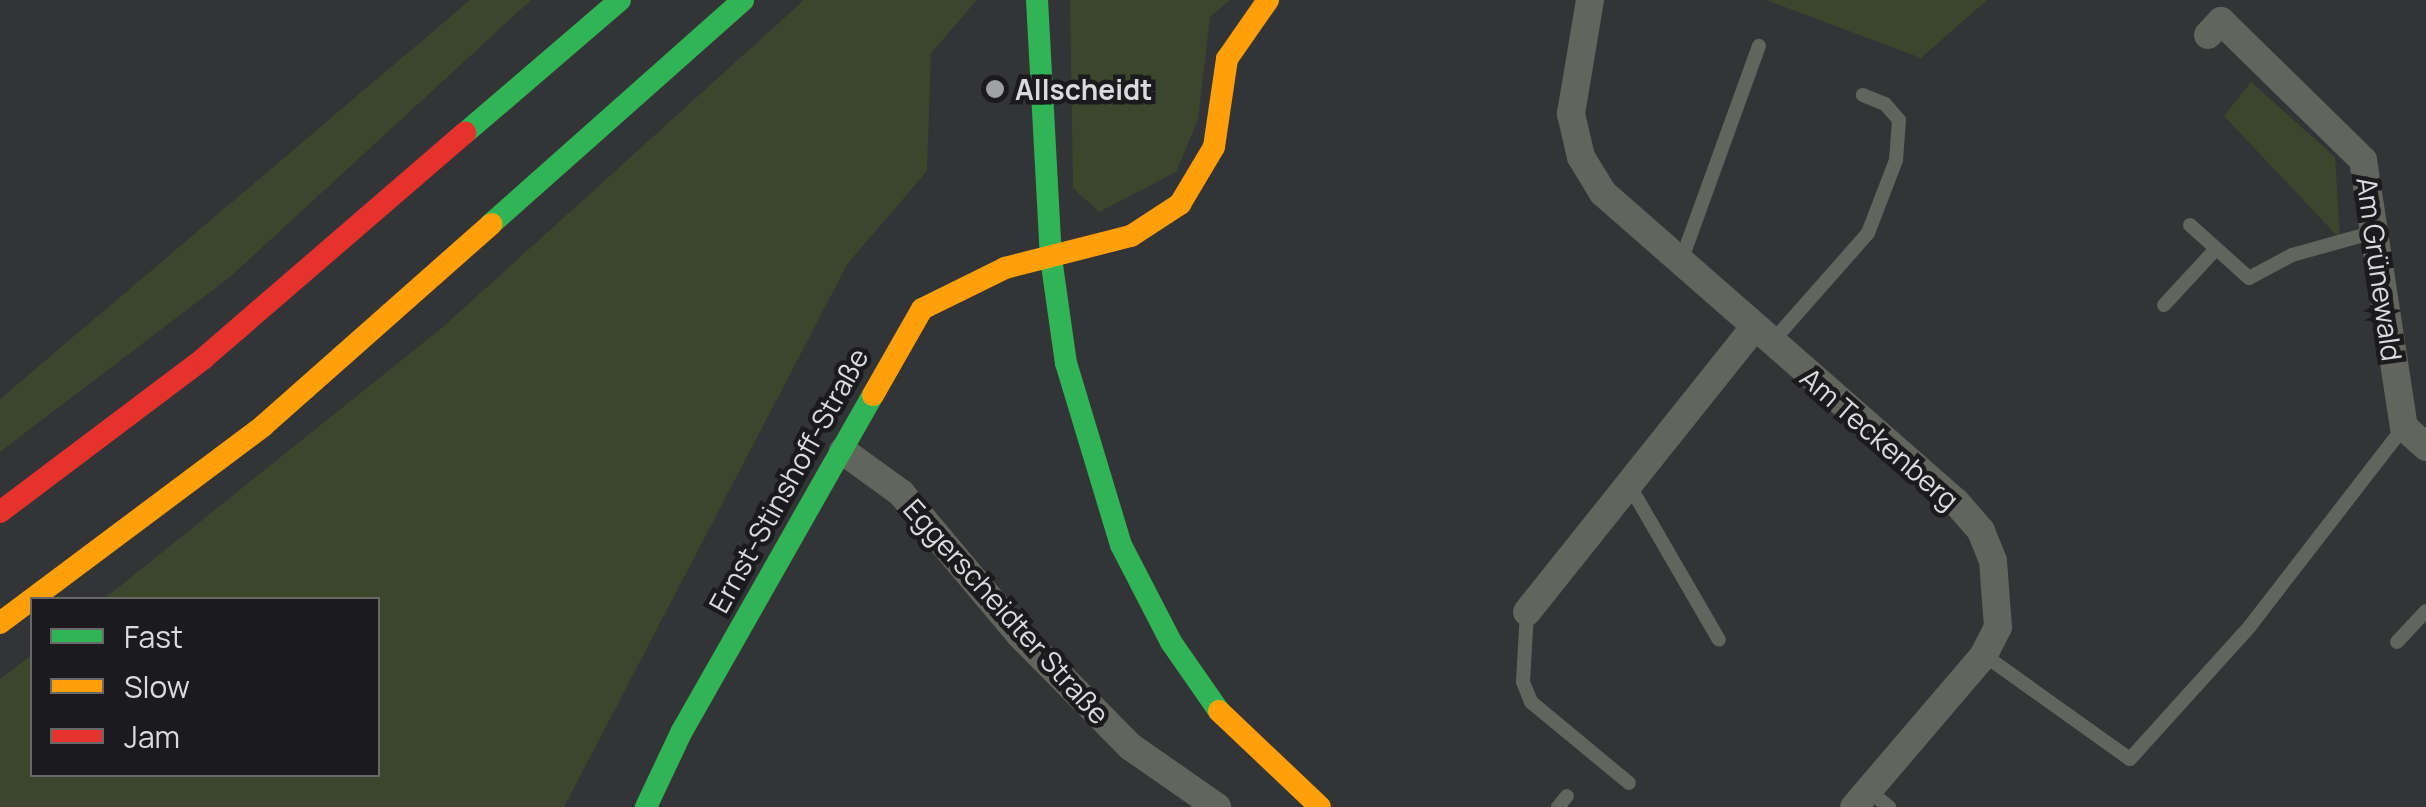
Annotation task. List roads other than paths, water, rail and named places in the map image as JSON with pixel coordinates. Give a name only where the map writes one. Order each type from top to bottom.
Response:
[{"type":"main road","points":[[0,512],[204,358],[620,0]]},
{"type":"main road","points":[[35,597],[263,426],[743,0]]},
{"type":"main road","points":[[1037,0],[1051,258],[1066,363],[1120,545],[1172,642],[1220,712],[1314,805]]},
{"type":"main road","points":[[1051,258],[1130,236],[1180,204],[1214,147],[1228,59],[1244,25],[1268,0]]},
{"type":"main road","name":"Ernst-Stinshoff-Straße","points":[[646,807],[682,730],[843,451],[883,368],[922,308],[979,278],[1051,258]]},
{"type":"main road","points":[[0,623],[30,601]]},
{"type":"street","name":"Am Teckenberg","points":[[1590,0],[1571,114],[1581,156],[1603,193],[1981,531],[2000,593],[1998,627],[1984,654],[1870,801]]},
{"type":"street","name":"Am Grünewald","points":[[2242,0],[2215,28],[2362,160],[2371,184],[2371,233],[2404,427]]},
{"type":"street","points":[[1527,612],[1628,482],[1763,335]]},
{"type":"street","points":[[2404,427],[2426,447]]},
{"type":"street","name":"Eggerscheidter Straße","points":[[843,451],[901,492],[1020,635],[1132,747],[1217,807]]},
{"type":"lane","points":[[1680,265],[1759,46]]},
{"type":"lane","points":[[1763,335],[1868,233],[1896,160],[1898,120],[1886,104],[1864,95]]},
{"type":"lane","points":[[2190,225],[2249,278],[2292,256],[2371,233]]},
{"type":"lane","points":[[2164,305],[2215,250]]},
{"type":"lane","points":[[1984,654],[2130,759],[2250,626],[2404,427]]},
{"type":"lane","points":[[1628,482],[1719,640]]},
{"type":"lane","points":[[2398,642],[2426,611]]},
{"type":"lane","points":[[1527,612],[1523,682],[1531,702],[1629,784]]},
{"type":"place","name":"Allscheidt","points":[[995,89]]}]
